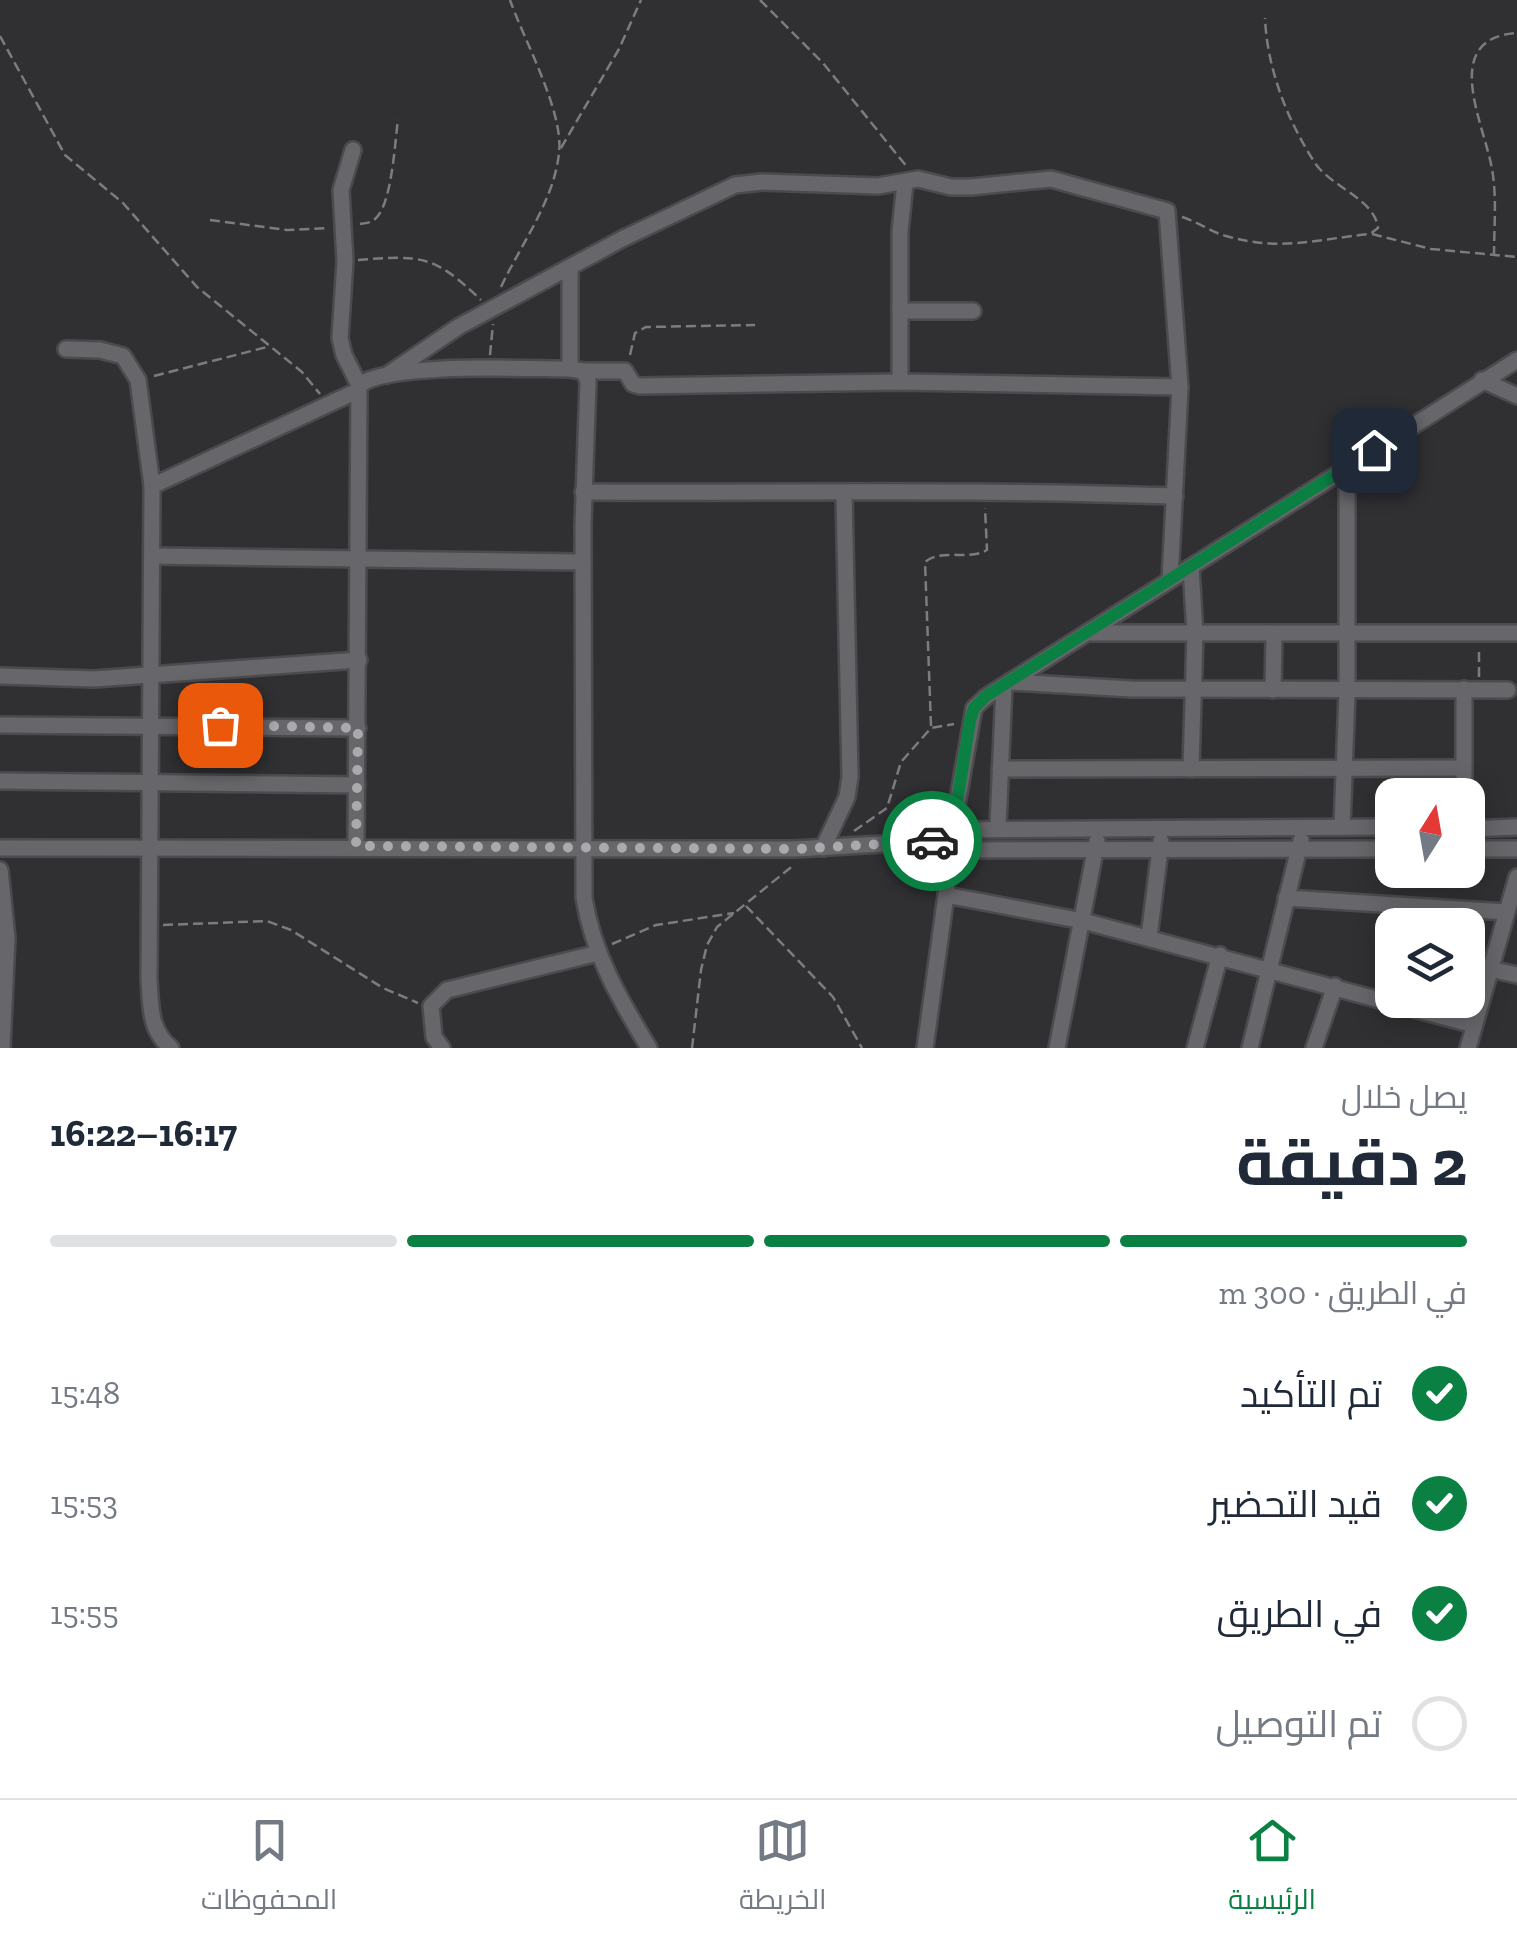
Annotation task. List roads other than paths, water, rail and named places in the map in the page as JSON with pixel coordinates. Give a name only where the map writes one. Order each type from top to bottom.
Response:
[{"type":"street","points":[[353,150],[341,190],[345,261],[340,338],[358,388],[356,846]]},
{"type":"street","points":[[386,376],[458,328],[622,239],[735,185],[762,182],[850,186],[912,181],[971,188],[1051,179],[1167,211],[1180,387],[1170,580]]},
{"type":"street","points":[[900,382],[900,231],[912,181]]},
{"type":"street","points":[[570,269],[577,370],[588,381],[583,562],[584,898],[598,953],[648,1048]]},
{"type":"street","points":[[900,311],[973,311]]},
{"type":"street","points":[[66,349],[100,350],[123,356],[138,380],[152,486],[148,914],[152,924],[148,956],[152,1020],[169,1046],[147,1048]]},
{"type":"street","points":[[925,1048],[951,840],[974,708],[1517,360]]},
{"type":"street","points":[[152,486],[358,388],[371,378],[386,376],[488,369],[577,370],[628,372],[634,384],[640,386],[900,382],[1180,387]]},
{"type":"street","points":[[1482,380],[1517,396]]},
{"type":"street","points":[[1342,826],[1348,635],[1347,468]]},
{"type":"street","points":[[584,492],[983,491],[1175,496]]},
{"type":"street","points":[[823,848],[844,807],[850,777],[844,494]]},
{"type":"street","points":[[153,556],[583,562]]},
{"type":"street","points":[[1190,567],[1195,634],[1190,769]]},
{"type":"street","points":[[1090,634],[1517,633]]},
{"type":"street","points":[[1273,690],[1274,634]]},
{"type":"street","points":[[0,676],[94,679],[359,660]]},
{"type":"street","points":[[1007,684],[1193,690],[1508,690]]},
{"type":"street","points":[[998,827],[1007,684]]},
{"type":"street","points":[[1463,778],[1471,690]]},
{"type":"street","points":[[0,725],[358,728]]},
{"type":"street","points":[[1000,769],[1463,768]]},
{"type":"street","points":[[0,781],[357,785]]},
{"type":"street","points":[[1250,1048],[1304,826]]},
{"type":"street","points":[[951,840],[998,827],[1375,827]]},
{"type":"street","points":[[1057,1048],[1099,827]]},
{"type":"street","points":[[1149,937],[1162,827]]},
{"type":"street","points":[[1485,828],[1517,827]]},
{"type":"street","points":[[0,848],[823,848],[951,840],[1096,848],[1375,849]]},
{"type":"street","points":[[1485,849],[1517,850]]},
{"type":"street","points":[[0,870],[7,952],[2,1048]]},
{"type":"street","points":[[1468,1048],[1517,877]]},
{"type":"street","points":[[946,895],[1083,921],[1375,994]]},
{"type":"street","points":[[1286,898],[1375,908]]},
{"type":"street","points":[[1485,914],[1506,912]]},
{"type":"street","points":[[442,1048],[434,1037],[430,1006],[436,997],[460,986],[598,953]]},
{"type":"street","points":[[1196,1048],[1220,955]]},
{"type":"street","points":[[1488,974],[1517,975]]},
{"type":"street","points":[[1314,1048],[1335,986]]},
{"type":"street","points":[[1457,1018],[1474,1025]]}]
